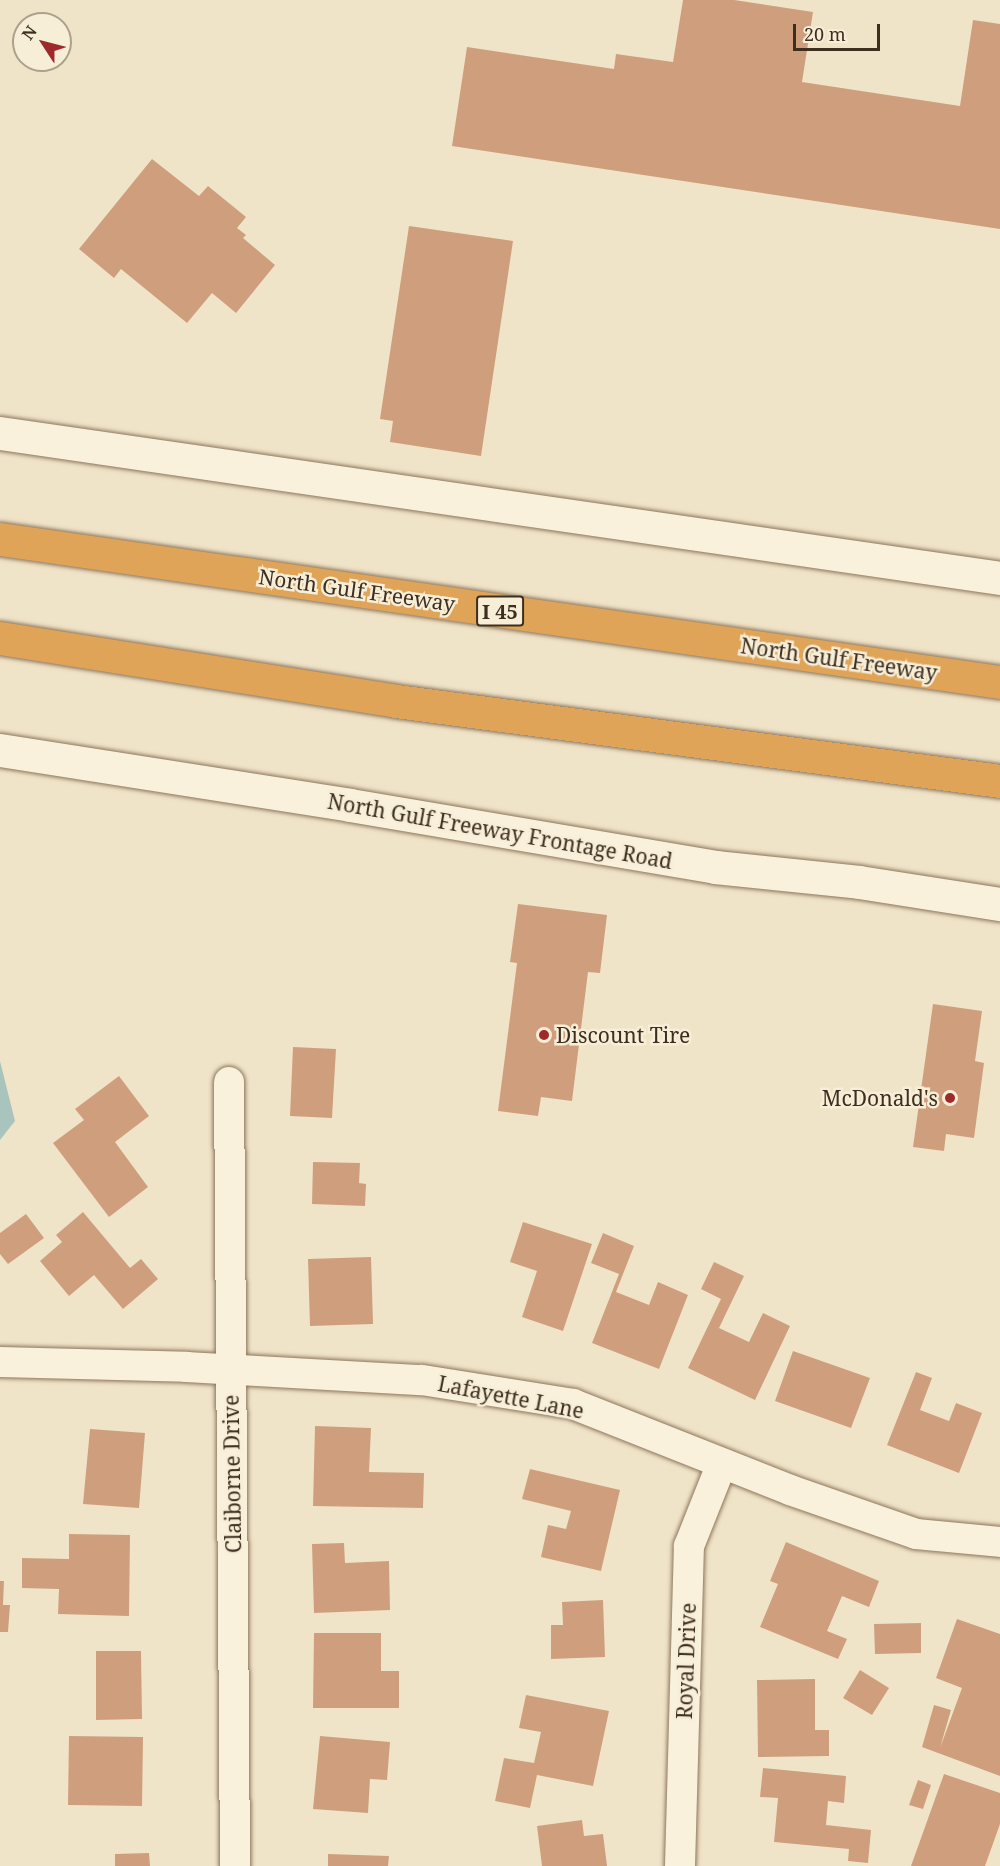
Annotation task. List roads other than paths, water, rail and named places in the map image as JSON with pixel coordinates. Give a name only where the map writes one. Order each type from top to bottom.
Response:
[{"type":"highway","name":"North Gulf Freeway","points":[[0,539],[1000,682]]},
{"type":"highway","points":[[0,638],[396,701],[1000,781]]},
{"type":"main road","points":[[0,433],[1000,578]]},
{"type":"main road","name":"North Gulf Freeway Frontage Road","points":[[0,750],[350,805],[715,867],[859,882],[1000,904]]},
{"type":"street","name":"Claiborne Drive","points":[[229,1082],[235,1866]]},
{"type":"street","name":"Lafayette Lane","points":[[0,1362],[231,1370],[422,1380],[573,1404],[790,1490],[916,1534],[1000,1542]]},
{"type":"street","name":"Royal Drive","points":[[680,1866],[689,1546],[722,1463]]},
{"type":"water","points":[[0,1061],[15,1121],[0,1140]]},
{"type":"place","name":"Discount Tire","points":[[544,1035]]},
{"type":"place","name":"McDonald's","points":[[950,1098]]}]
